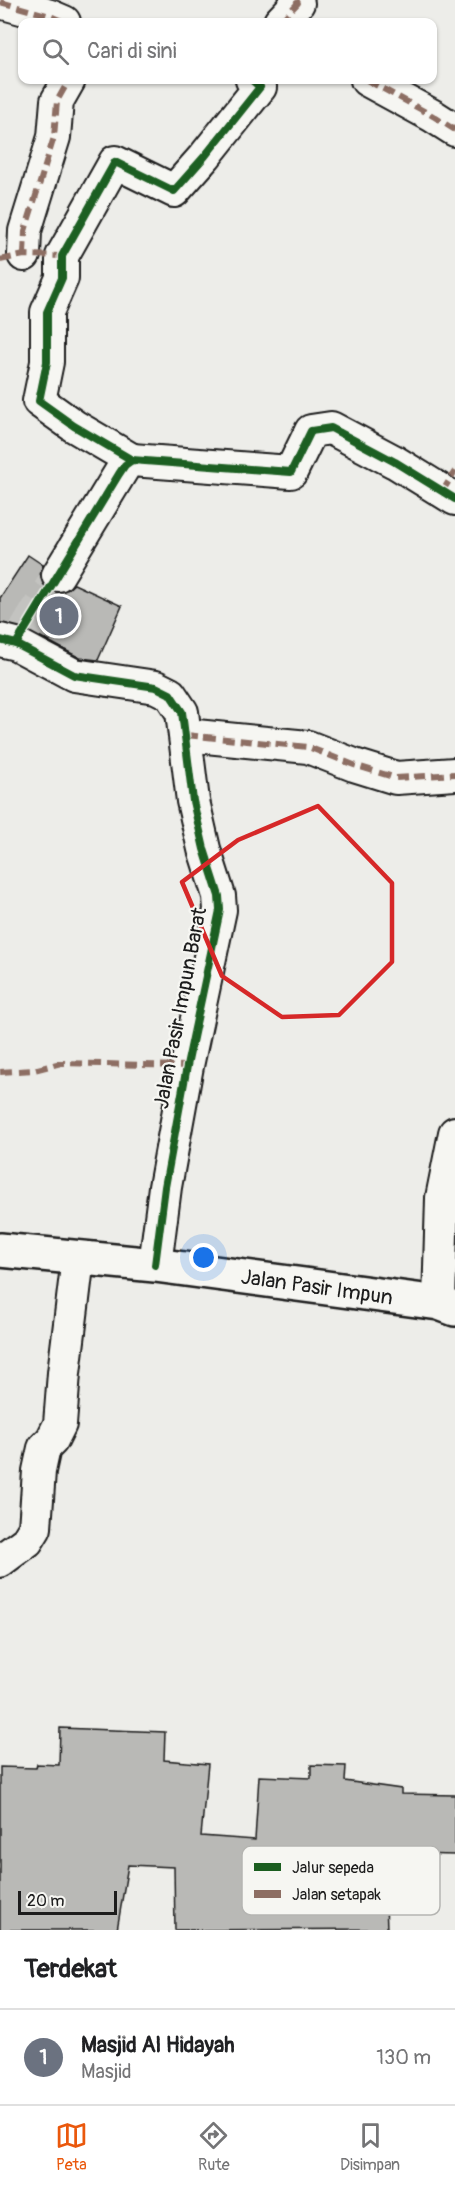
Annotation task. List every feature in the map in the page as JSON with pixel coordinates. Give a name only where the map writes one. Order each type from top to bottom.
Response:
[{"type":"street","points":[[284,18],[298,3],[296,0]]},
{"type":"street","points":[[0,2],[55,18]]},
{"type":"street","points":[[62,256],[12,257],[26,231],[54,137],[57,101],[67,84]]},
{"type":"street","points":[[257,84],[260,87],[174,191],[115,162],[62,256],[62,278],[47,312],[47,362],[39,400],[74,426],[132,460],[291,472],[311,431],[331,428],[395,462],[451,487]]},
{"type":"street","points":[[374,84],[455,130]]},
{"type":"street","points":[[58,575],[125,465],[132,460]]},
{"type":"street","name":"Jalan Pasir Impun Barat","points":[[13,639],[30,653],[74,675],[156,687],[170,694],[182,711],[193,801],[204,849],[219,896],[220,910],[187,1066],[165,1187],[155,1265]]},
{"type":"street","points":[[186,735],[308,747],[396,778],[455,774]]},
{"type":"street","points":[[447,1306],[442,1198],[455,1133]]},
{"type":"street","name":"Jalan Pasir Impun","points":[[0,1250],[155,1265],[447,1306]]},
{"type":"street","points":[[0,1561],[27,1541],[35,1528],[39,1471],[44,1448],[52,1440],[60,1424],[78,1258]]},
{"type":"highlighted area","points":[[318,806],[392,883],[392,962],[339,1015],[282,1017],[222,976],[182,882],[238,840]]},
{"type":"building","points":[[28,555],[43,565],[40,575],[49,591],[58,593],[66,591],[74,584],[122,606],[98,660],[80,658],[24,628],[0,623],[0,598]]},
{"type":"building","points":[[60,1728],[165,1732],[164,1760],[208,1764],[201,1836],[255,1840],[259,1776],[311,1778],[311,1765],[346,1766],[345,1781],[401,1789],[401,1794],[455,1795],[455,1855],[440,1855],[440,1846],[242,1846],[242,1915],[386,1915],[387,1929],[175,1930],[174,1867],[128,1865],[117,1930],[0,1930],[0,1767],[36,1768],[37,1764],[59,1765]]},
{"type":"tunnel","points":[[24,632],[58,575]]},
{"type":"marked path","points":[[284,18],[298,3],[296,0]]},
{"type":"marked path","points":[[0,2],[55,18]]},
{"type":"marked path","points":[[24,255],[25,231],[54,137],[57,101],[67,84]]},
{"type":"marked path","points":[[374,84],[455,130]]},
{"type":"marked path","points":[[0,260],[24,255],[62,256]]},
{"type":"marked path","points":[[442,492],[455,471]]},
{"type":"marked path","points":[[186,735],[308,747],[396,778],[455,774]]},
{"type":"marked path","points":[[0,1072],[34,1070],[61,1063],[187,1066]]},
{"type":"cycle path","points":[[132,460],[74,426],[39,401],[47,362],[47,312],[62,278],[62,256],[115,162],[174,191],[260,87],[257,84]]},
{"type":"cycle path","points":[[16,644],[119,474],[132,460],[291,472],[311,431],[331,428],[395,462],[455,499]]},
{"type":"cycle path","points":[[0,640],[16,644],[74,675],[156,687],[170,694],[182,712],[193,801],[204,849],[219,896],[220,910],[187,1066],[165,1187],[155,1265]]},
{"type":"place","name":"Masjid Al Hidayah","points":[[59,616]]}]
